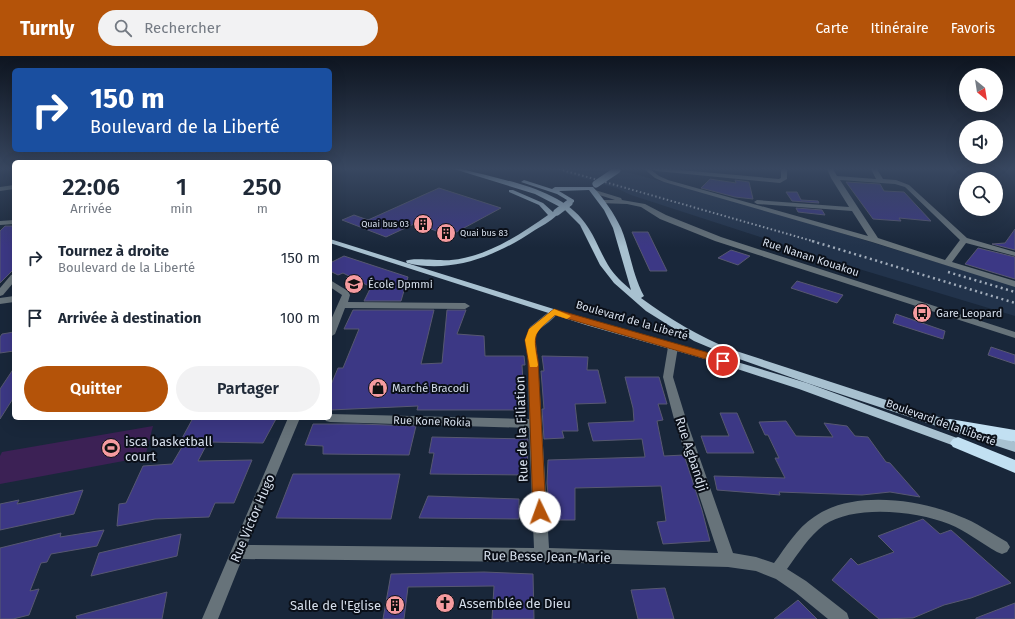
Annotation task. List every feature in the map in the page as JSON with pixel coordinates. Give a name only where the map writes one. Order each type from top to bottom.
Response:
[{"type":"highway","points":[[950,424],[1015,436]]},
{"type":"highway","points":[[958,443],[1015,465]]},
{"type":"main road","points":[[523,195],[541,204],[550,216]]},
{"type":"main road","points":[[540,195],[557,203],[571,212],[586,228],[608,271],[644,305],[698,339],[830,387],[950,424],[1015,447]]},
{"type":"main road","points":[[562,195],[570,202]]},
{"type":"main road","points":[[370,254],[422,264],[452,262],[486,255],[515,240],[582,195]]},
{"type":"main road","points":[[598,195],[619,232],[633,285],[644,305]]},
{"type":"main road","name":"Boulevard de la Liberté","points":[[332,241],[554,312],[803,386],[958,443]]},
{"type":"street","points":[[614,195],[635,203]]},
{"type":"street","points":[[718,195],[875,240],[1015,284]]},
{"type":"street","points":[[845,195],[875,240]]},
{"type":"street","points":[[917,195],[964,240],[1015,254]]},
{"type":"street","points":[[735,200],[854,209]]},
{"type":"street","name":"Rue Nanan Kouakou","points":[[602,202],[635,203],[643,205],[663,217],[718,239],[1015,335]]},
{"type":"street","points":[[0,223],[12,222]]},
{"type":"street","points":[[947,263],[964,240]]},
{"type":"street","points":[[0,293],[12,279]]},
{"type":"street","points":[[332,284],[346,295],[332,329]]},
{"type":"street","points":[[0,301],[12,299]]},
{"type":"street","points":[[342,305],[465,306]]},
{"type":"street","name":"Rue de la Filiation","points":[[542,555],[533,360],[530,340],[533,329],[554,312]]},
{"type":"street","name":"Rue Agbandji","points":[[673,347],[668,376],[680,419],[728,560]]},
{"type":"street","name":"Rue Kone Rokia","points":[[332,418],[535,424]]},
{"type":"street","name":"Rue Victor Hugo","points":[[210,619],[293,420]]},
{"type":"street","points":[[776,572],[805,533],[821,520],[842,510],[887,506],[927,513],[953,520],[1002,547]]},
{"type":"street","name":"Rue Besse Jean-Marie","points":[[237,552],[542,555],[728,560],[757,564],[776,572],[798,585],[841,619]]},
{"type":"shaded area","points":[[632,195],[715,195],[1015,286],[1015,316],[859,269]]},
{"type":"shaded area","points":[[153,426],[145,457],[0,484],[0,456],[2,452]]},
{"type":"building","points":[[423,195],[462,195],[501,208],[449,236],[416,223],[386,237],[342,220],[354,215],[368,220]]},
{"type":"building","points":[[728,195],[752,195],[753,199]]},
{"type":"building","points":[[788,195],[799,195],[801,200],[818,201],[819,203],[792,201]]},
{"type":"building","points":[[856,195],[907,195],[931,221],[899,218],[901,221],[873,219]]},
{"type":"building","points":[[796,208],[822,210],[825,215],[798,212]]},
{"type":"building","points":[[5,226],[12,226],[12,271],[0,283],[0,231]]},
{"type":"building","points":[[1015,229],[1015,250],[992,244],[1005,243]]},
{"type":"building","points":[[632,232],[648,232],[667,271],[650,271]]},
{"type":"building","points":[[978,248],[1015,257],[1015,279],[965,264]]},
{"type":"building","points":[[731,250],[750,256],[738,265],[718,258]]},
{"type":"building","points":[[344,256],[408,277],[401,301],[364,301],[371,287],[343,273],[338,275],[332,272],[332,262]]},
{"type":"building","points":[[797,281],[843,295],[837,303],[791,288]]},
{"type":"building","points":[[353,310],[434,310],[421,364],[442,363],[447,310],[466,310],[457,334],[484,336],[485,356],[524,356],[525,365],[522,365],[526,410],[417,410],[418,406],[332,410],[332,382],[338,368],[343,368],[359,329],[344,329]]},
{"type":"building","points":[[896,314],[945,331],[943,339],[893,323]]},
{"type":"building","points":[[12,332],[12,351],[0,353],[0,337],[2,334]]},
{"type":"building","points":[[991,347],[1015,355],[1015,364],[988,355]]},
{"type":"building","points":[[542,356],[588,357],[587,370],[598,370],[606,403],[575,404],[578,431],[562,431],[564,438],[544,439],[542,409],[544,409],[541,371],[544,371]]},
{"type":"building","points":[[12,371],[12,400],[0,419],[0,389]]},
{"type":"building","points":[[625,377],[659,377],[667,404],[658,404],[663,420],[657,421],[664,456],[684,455],[702,510],[710,541],[663,544],[657,522],[666,521],[661,486],[575,488],[575,520],[550,520],[547,483],[548,460],[645,457],[642,439],[593,441],[588,423],[634,421],[633,408]]},
{"type":"building","points":[[720,413],[737,413],[754,453],[707,453],[701,436],[729,436]]},
{"type":"building","points":[[192,420],[275,420],[263,443],[208,442],[198,461],[252,460],[234,503],[215,503],[209,517],[155,519],[117,526],[119,504],[126,503],[143,466],[172,464],[185,442],[180,442]]},
{"type":"building","points":[[786,421],[796,436],[833,437],[824,423],[847,426],[855,436],[868,437],[886,462],[890,463],[920,497],[890,492],[862,495],[779,492],[780,495],[717,490],[714,476],[785,478],[775,458],[779,458],[768,435],[765,435],[759,422]]},
{"type":"building","points":[[313,424],[416,426],[409,455],[323,454],[323,446],[305,445]]},
{"type":"building","points":[[432,437],[528,439],[527,475],[430,474],[434,453],[429,453]]},
{"type":"building","points":[[293,474],[400,474],[391,519],[276,518]]},
{"type":"building","points":[[83,490],[74,514],[0,530],[0,504],[19,500],[17,504]]},
{"type":"building","points":[[428,496],[519,499],[519,519],[419,518]]},
{"type":"building","points":[[923,519],[940,534],[951,530],[1011,583],[971,598],[944,605],[913,618],[879,619],[832,580],[851,558],[858,565],[894,552],[878,536]]},
{"type":"building","points":[[104,530],[97,546],[51,554],[47,562],[41,563],[30,591],[39,589],[29,615],[13,619],[0,619],[0,548],[61,533],[60,537]]},
{"type":"building","points":[[181,534],[177,556],[91,576],[99,553]]},
{"type":"building","points":[[484,572],[533,574],[534,619],[492,619],[494,586],[408,587],[404,619],[383,619],[391,574]]},
{"type":"building","points":[[665,588],[674,619],[638,619],[631,590]]},
{"type":"building","points":[[167,592],[162,619],[77,619],[76,616]]},
{"type":"building","points":[[798,600],[817,619],[774,619]]},
{"type":"building","points":[[1015,603],[1015,619],[976,619],[976,618]]},
{"type":"railway","points":[[651,195],[816,242]]},
{"type":"railway","points":[[812,241],[1015,303]]},
{"type":"railway","points":[[948,272],[1015,292]]},
{"type":"slow traffic","points":[[533,365],[530,340],[533,329],[554,312],[567,316]]},
{"type":"place","name":"Quai bus 03","points":[[423,224]]},
{"type":"place","name":"Quai bus 83","points":[[446,233]]},
{"type":"place","name":"École Dpmmi","points":[[354,284]]},
{"type":"place","name":"Gare Leopard","points":[[922,313]]},
{"type":"place","name":"Marché Bracodi","points":[[378,388]]},
{"type":"place","name":"isca basketball court","points":[[111,448]]},
{"type":"place","name":"Assemblée de Dieu","points":[[445,603]]},
{"type":"place","name":"Salle de l'Eglise","points":[[395,605]]},
{"type":"route","points":[[540,512],[533,360],[530,340],[533,329],[554,312],[723,361]]}]
